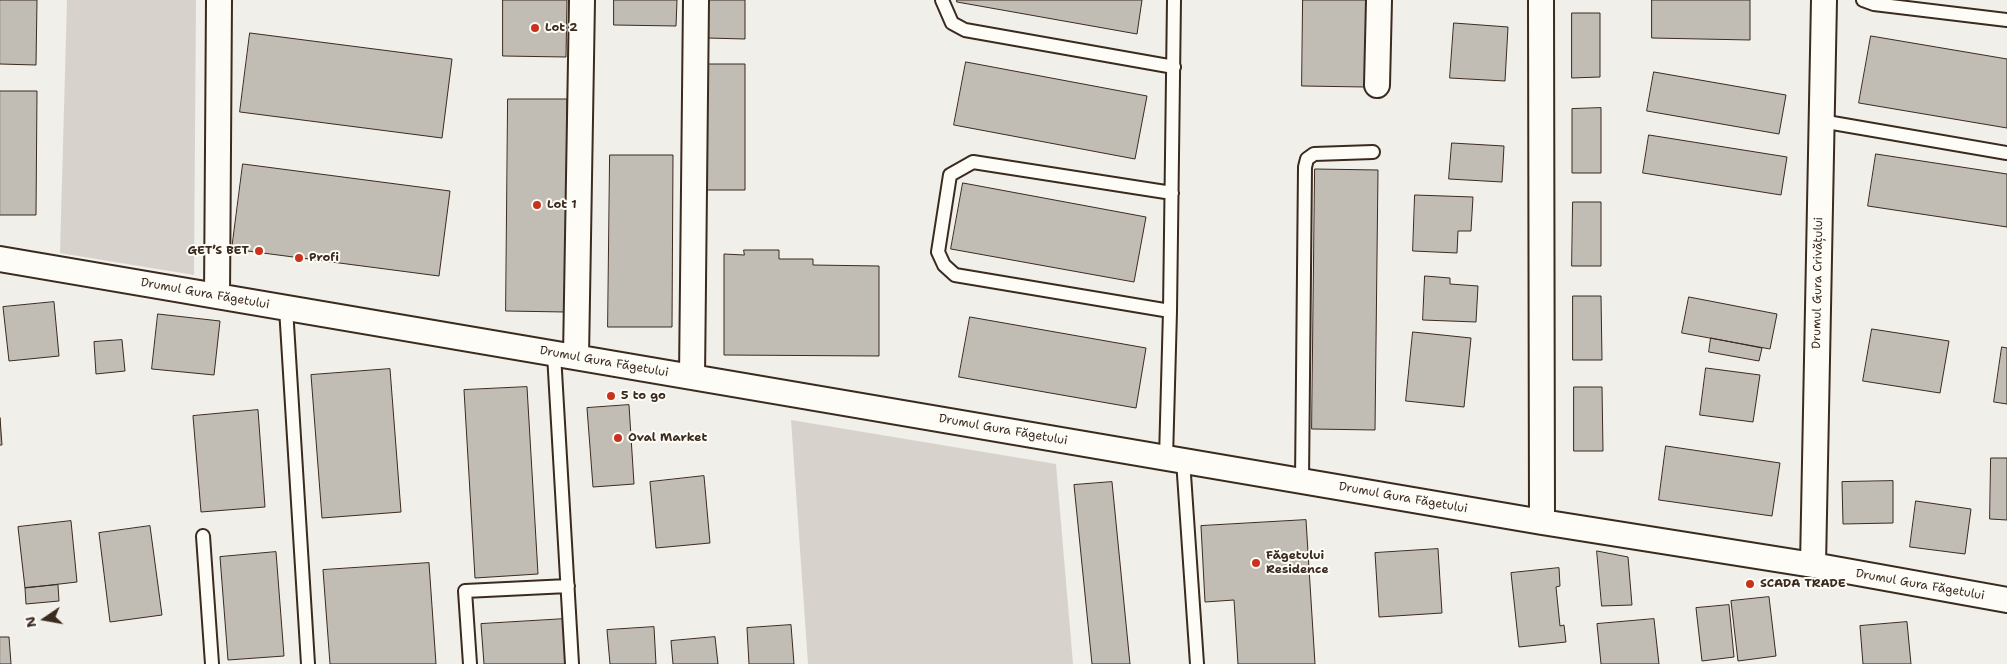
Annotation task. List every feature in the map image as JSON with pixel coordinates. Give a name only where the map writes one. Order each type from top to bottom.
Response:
[{"type":"street","points":[[217,296],[220,0]]},
{"type":"street","points":[[565,355],[582,0]]},
{"type":"street","points":[[692,377],[696,0]]},
{"type":"street","points":[[1377,85],[1379,0]]},
{"type":"street","points":[[1542,0],[1542,522]]},
{"type":"street","name":"Drumul Gura Crivățului","points":[[1813,565],[1824,0]]},
{"type":"street","name":"Drumul Gura Făgetului","points":[[0,259],[1542,522],[1813,565],[2007,600]]},
{"type":"lane","points":[[942,0],[952,23],[965,30],[1174,68]]},
{"type":"lane","points":[[1174,0],[1170,311],[1174,459],[1197,664]]},
{"type":"lane","points":[[1863,0],[1874,4],[2007,20]]},
{"type":"lane","points":[[1821,121],[2007,153]]},
{"type":"lane","points":[[1302,481],[1305,167],[1307,159],[1314,154],[1373,152]]},
{"type":"lane","points":[[1170,311],[955,275],[944,265],[938,252],[950,175],[973,162],[1172,193]]},
{"type":"lane","points":[[286,308],[308,664]]},
{"type":"lane","points":[[565,355],[568,586],[572,664]]},
{"type":"lane","points":[[203,536],[212,664]]},
{"type":"lane","points":[[470,664],[465,591],[568,586]]},
{"type":"shaded area","points":[[67,0],[196,0],[194,275],[60,253]]},
{"type":"shaded area","points":[[791,420],[1056,464],[1073,664],[808,664]]},
{"type":"building","points":[[0,0],[37,0],[36,65],[0,64]]},
{"type":"building","name":"Lot 2","points":[[503,0],[567,0],[566,57],[503,56]]},
{"type":"building","points":[[614,0],[677,0],[676,26],[614,25]]},
{"type":"building","points":[[708,0],[745,0],[745,39],[707,38]]},
{"type":"building","points":[[957,0],[1142,0],[1137,34],[957,2]]},
{"type":"building","points":[[1303,0],[1367,0],[1366,87],[1302,86]]},
{"type":"building","points":[[1652,0],[1750,0],[1750,40],[1652,38]]},
{"type":"building","points":[[1572,13],[1600,13],[1600,77],[1572,78]]},
{"type":"building","points":[[1454,23],[1508,27],[1505,81],[1450,78]]},
{"type":"building","points":[[250,33],[452,59],[442,138],[240,112]]},
{"type":"building","points":[[1871,36],[2007,59],[2007,128],[1859,103]]},
{"type":"building","points":[[966,62],[1147,96],[1135,159],[954,125]]},
{"type":"building","points":[[707,64],[745,64],[745,190],[707,190]]},
{"type":"building","points":[[1654,72],[1786,95],[1779,134],[1647,111]]},
{"type":"building","points":[[0,91],[37,91],[36,215],[0,215]]},
{"type":"building","name":"Lot 1","points":[[508,99],[567,99],[565,312],[506,311]]},
{"type":"building","points":[[1601,108],[1601,173],[1572,173],[1572,109]]},
{"type":"building","points":[[1649,135],[1787,157],[1781,195],[1643,173]]},
{"type":"building","points":[[1452,143],[1504,146],[1502,182],[1449,179]]},
{"type":"building","points":[[1876,154],[2007,174],[2007,227],[1868,206]]},
{"type":"building","points":[[610,155],[673,155],[672,327],[608,327]]},
{"type":"building","points":[[243,164],[450,191],[439,276],[232,249]]},
{"type":"building","points":[[1315,169],[1378,170],[1375,430],[1312,429]]},
{"type":"building","points":[[963,183],[1146,217],[1134,282],[951,249]]},
{"type":"building","points":[[1415,195],[1473,197],[1471,231],[1458,231],[1457,253],[1413,251]]},
{"type":"building","points":[[1573,202],[1601,202],[1601,266],[1572,266]]},
{"type":"building","points":[[744,250],[779,250],[779,259],[813,259],[813,265],[879,266],[879,356],[724,355],[724,254],[744,255]]},
{"type":"building","points":[[1425,276],[1450,278],[1450,284],[1478,286],[1476,322],[1423,320]]},
{"type":"building","points":[[1573,296],[1601,296],[1602,360],[1573,360]]},
{"type":"building","points":[[1689,297],[1777,314],[1770,349],[1682,333]]},
{"type":"building","points":[[54,302],[59,356],[9,361],[3,307]]},
{"type":"building","points":[[158,314],[220,321],[214,375],[152,369]]},
{"type":"building","points":[[970,317],[1146,348],[1136,408],[959,377]]},
{"type":"building","points":[[1872,329],[1949,341],[1940,393],[1863,381]]},
{"type":"building","points":[[1413,332],[1471,338],[1464,407],[1406,401]]},
{"type":"building","points":[[1711,338],[1762,348],[1759,361],[1709,352]]},
{"type":"building","points":[[122,340],[125,371],[96,374],[94,342]]},
{"type":"building","points":[[2002,347],[2007,348],[2007,404],[1994,402]]},
{"type":"building","points":[[1706,368],[1760,375],[1753,422],[1700,415]]},
{"type":"building","points":[[390,369],[401,512],[322,518],[311,375]]},
{"type":"building","points":[[527,387],[538,574],[475,578],[464,390]]},
{"type":"building","points":[[1574,387],[1602,387],[1603,451],[1574,451]]},
{"type":"building","points":[[629,405],[634,484],[593,487],[587,408]]},
{"type":"building","points":[[258,410],[265,507],[201,512],[193,416]]},
{"type":"building","points":[[0,418],[2,445],[0,445]]},
{"type":"building","points":[[1666,446],[1780,463],[1772,516],[1659,500]]},
{"type":"building","points":[[1991,458],[2007,458],[2007,520],[1990,519]]},
{"type":"building","points":[[704,476],[710,543],[656,548],[650,482]]},
{"type":"building","points":[[1893,481],[1893,523],[1843,524],[1842,482]]},
{"type":"building","points":[[1112,482],[1130,664],[1092,664],[1074,485]]},
{"type":"building","points":[[1916,501],[1971,509],[1965,554],[1910,547]]},
{"type":"building","name":"Făgetului Residence","points":[[1306,520],[1315,664],[1238,664],[1234,600],[1205,602],[1201,526]]},
{"type":"building","points":[[71,521],[77,582],[25,588],[18,527]]},
{"type":"building","points":[[150,526],[162,615],[110,622],[99,533]]},
{"type":"building","points":[[1438,549],[1442,613],[1379,617],[1375,553]]},
{"type":"building","points":[[1597,551],[1628,557],[1632,605],[1602,606]]},
{"type":"building","points":[[276,552],[284,656],[228,660],[220,557]]},
{"type":"building","points":[[429,563],[436,664],[330,664],[323,570]]},
{"type":"building","points":[[1559,568],[1560,586],[1556,587],[1560,626],[1564,625],[1566,642],[1519,647],[1511,573]]},
{"type":"building","points":[[58,585],[59,601],[26,604],[25,588]]},
{"type":"building","points":[[1769,597],[1776,656],[1738,661],[1731,601]]},
{"type":"building","points":[[1729,605],[1734,657],[1702,661],[1696,608]]},
{"type":"building","points":[[565,619],[567,664],[484,664],[481,624]]},
{"type":"building","points":[[1654,619],[1659,664],[1601,664],[1597,624]]},
{"type":"building","points":[[1907,622],[1911,664],[1863,664],[1860,626]]},
{"type":"building","points":[[791,625],[794,664],[749,664],[747,628]]},
{"type":"building","points":[[654,627],[656,664],[610,664],[607,630]]},
{"type":"building","points":[[0,637],[9,637],[11,664],[0,664]]},
{"type":"building","points":[[715,637],[718,664],[673,664],[671,641]]},
{"type":"place","name":"Lot 2","points":[[535,28]]},
{"type":"place","name":"Lot 1","points":[[537,205]]},
{"type":"place","name":"GET’S BET","points":[[259,251]]},
{"type":"place","name":"Profi","points":[[299,258]]},
{"type":"place","name":"5 to go","points":[[611,396]]},
{"type":"place","name":"Oval Market","points":[[618,438]]},
{"type":"place","name":"Făgetului Residence","points":[[1256,563]]},
{"type":"place","name":"SCADA TRADE","points":[[1750,584]]}]
